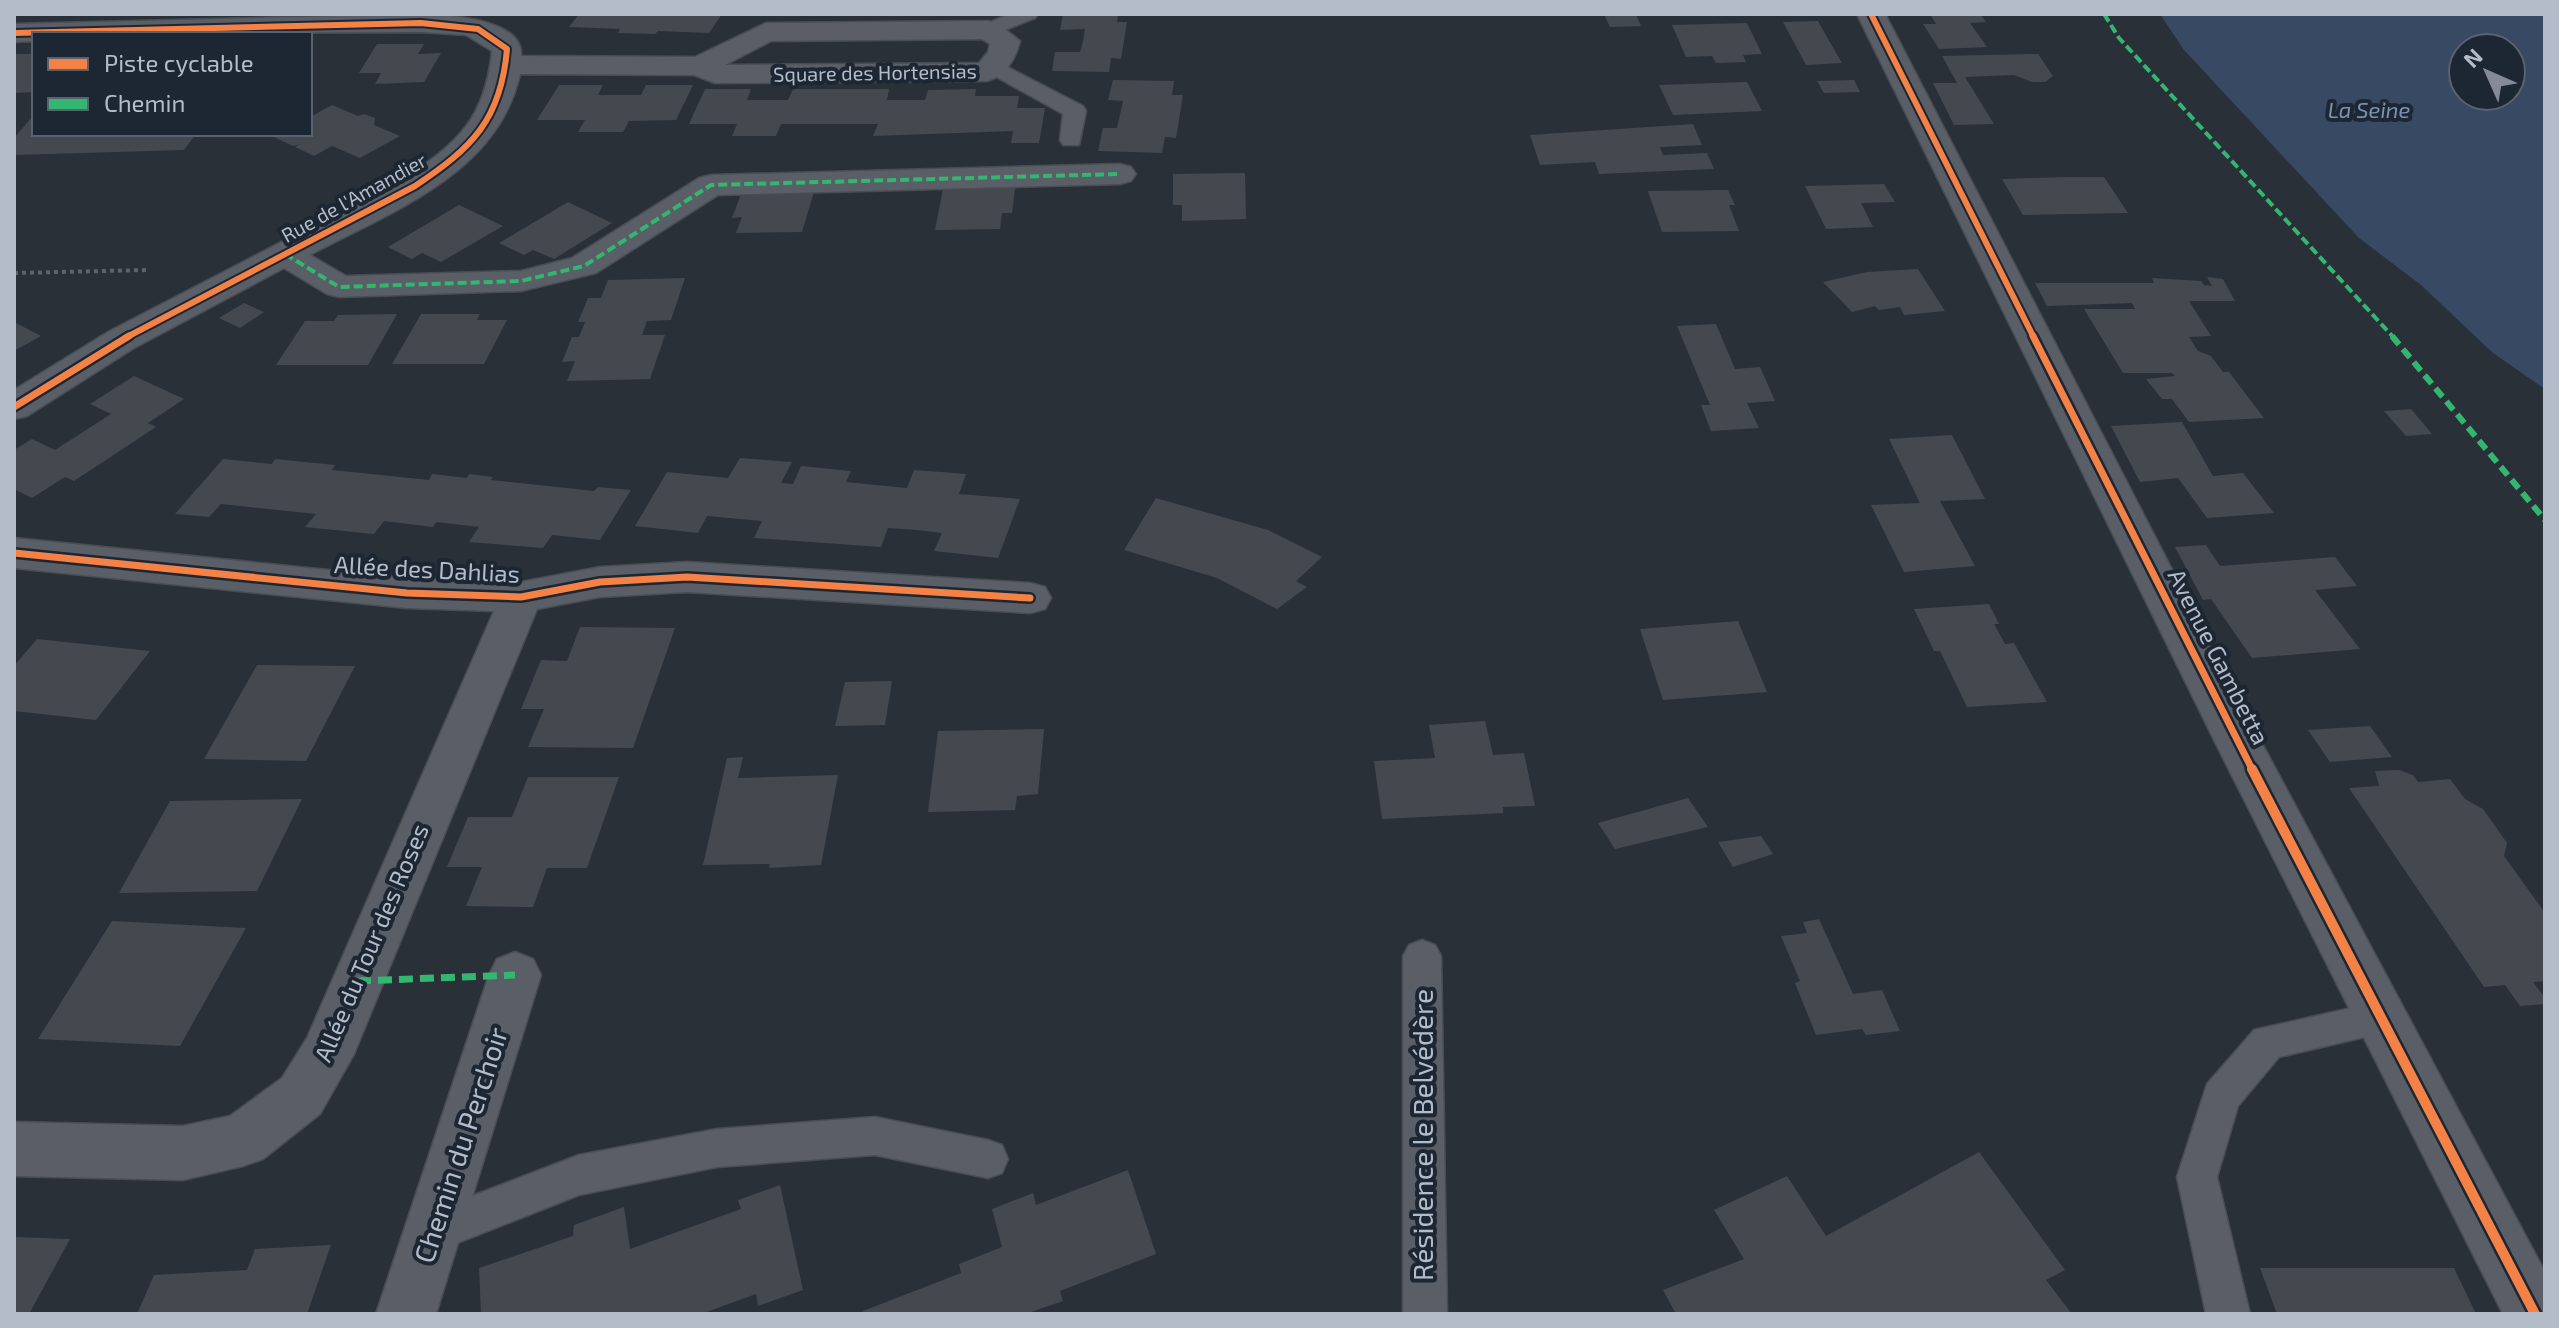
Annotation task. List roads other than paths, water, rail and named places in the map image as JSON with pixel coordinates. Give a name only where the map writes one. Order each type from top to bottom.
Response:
[{"type":"street","name":"Avenue Gambetta","points":[[1871,14],[2238,742],[2535,1314]]},
{"type":"street","points":[[55,32],[421,23],[469,25],[493,34],[507,49],[506,65]]},
{"type":"street","name":"Square des Hortensias","points":[[506,65],[700,66],[766,32],[988,30],[1005,41],[1002,54],[987,72],[715,74],[700,66]]},
{"type":"street","name":"Rue de l'Amandier","points":[[14,407],[121,340],[415,186],[455,160],[478,138],[495,111],[506,65]]},
{"type":"street","points":[[285,254],[339,287],[521,281],[584,266],[711,185],[1120,174]]},
{"type":"street","name":"Allée des Dahlias","points":[[14,553],[407,593],[521,597],[600,582],[687,577],[1030,598]]},
{"type":"street","name":"Allée du Tour des Roses","points":[[14,1149],[183,1153],[243,1140],[301,1096],[327,1054],[521,597]]},
{"type":"street","name":"Chemin du Perchoir","points":[[406,1314],[515,975]]},
{"type":"lane","points":[[988,30],[1028,14]]},
{"type":"lane","points":[[992,65],[1075,111],[1071,140]]},
{"type":"lane","name":"Résidence le Belvédère","points":[[1422,956],[1425,1314]]},
{"type":"lane","points":[[2228,1314],[2197,1177],[2221,1097],[2268,1042],[2382,1018]]},
{"type":"lane","points":[[432,1232],[579,1175],[717,1148],[875,1136],[988,1159]]},
{"type":"water","name":"La Seine","points":[[2160,14],[2545,14],[2545,389],[2493,353],[2421,285],[2359,238],[2184,50]]}]
